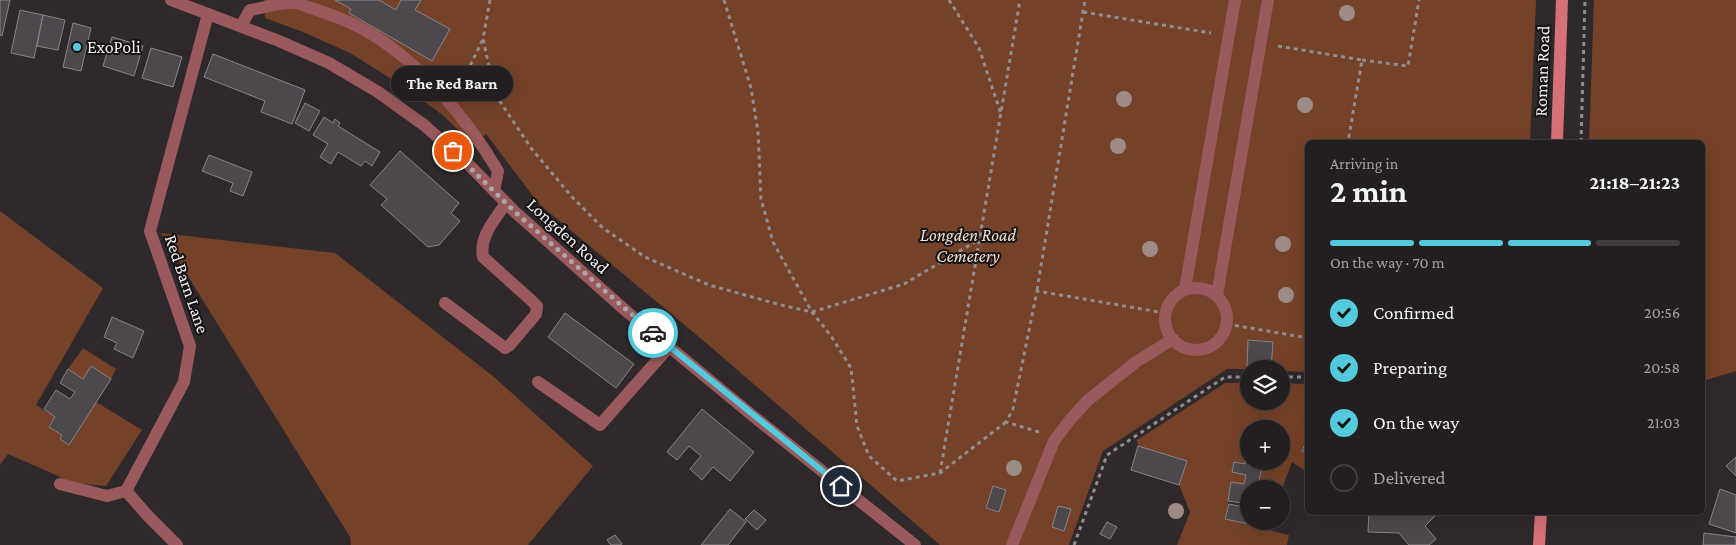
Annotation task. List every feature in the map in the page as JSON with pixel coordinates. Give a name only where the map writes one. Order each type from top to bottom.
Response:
[{"type":"main road","name":"Roman Road","points":[[1557,140],[1562,0]]},
{"type":"main road","points":[[1539,545],[1541,515]]},
{"type":"street","name":"Longden Road","points":[[172,0],[241,26],[329,63],[378,92],[424,125],[468,164],[506,203],[626,311],[915,545]]},
{"type":"street","points":[[1185,289],[1235,0]]},
{"type":"street","points":[[1217,294],[1268,0]]},
{"type":"street","points":[[241,26],[250,10],[266,8],[287,1],[297,3],[361,28],[398,54],[435,86],[479,140],[498,171],[494,191]]},
{"type":"street","name":"Red Barn Lane","points":[[126,491],[184,382],[190,346],[150,231],[208,14]]},
{"type":"street","points":[[445,304],[505,348],[510,345],[536,314],[537,306],[483,257],[481,247],[485,236],[506,203]]},
{"type":"street","points":[[1196,287],[1207,289],[1217,294],[1227,313],[1227,324],[1223,335],[1215,344],[1205,349],[1193,350],[1182,346],[1173,339],[1166,327],[1165,313],[1169,303],[1185,289],[1196,287]]},
{"type":"street","points":[[1012,545],[1054,441],[1069,421],[1087,401],[1136,362],[1173,339]]},
{"type":"street","points":[[538,382],[600,425],[669,347]]},
{"type":"street","points":[[60,484],[107,496],[126,491],[177,545]]},
{"type":"path","points":[[451,106],[483,38],[490,0]]},
{"type":"path","points":[[724,0],[750,88],[758,132],[761,199],[773,242],[812,312],[831,336],[851,368],[858,426],[869,456],[897,482],[940,473],[1006,422],[1012,409],[1037,291],[1085,0]]},
{"type":"path","points":[[949,0],[979,48],[1001,114]]},
{"type":"path","points":[[940,473],[1020,0]]},
{"type":"path","points":[[1260,43],[1408,66],[1419,0]]},
{"type":"path","points":[[1581,140],[1585,0]]},
{"type":"path","points":[[1083,12],[1228,36]]},
{"type":"path","points":[[483,38],[495,94],[531,148],[572,198],[603,228],[645,257],[708,285],[812,312],[904,284],[980,239]]},
{"type":"path","points":[[1348,140],[1362,60]]},
{"type":"path","points":[[1037,291],[1165,313]]},
{"type":"path","points":[[1227,324],[1305,337]]},
{"type":"path","points":[[1074,545],[1107,455],[1225,377],[1240,377]]},
{"type":"path","points":[[1290,377],[1305,377]]},
{"type":"path","points":[[1006,422],[1037,431],[1054,441]]},
{"type":"green space","name":"Longden Road Cemetery","points":[[264,0],[1536,0],[1530,140],[1305,140],[1305,372],[1290,371],[1290,360],[1240,360],[1240,369],[1227,369],[1103,451],[1069,545],[940,545],[705,342],[539,204],[486,134],[473,145],[445,117],[409,90],[350,53],[303,32],[265,18]]},
{"type":"green space","points":[[1594,0],[1736,0],[1736,371],[1705,380],[1705,140],[1589,140]]},
{"type":"green space","points":[[0,211],[103,288],[36,405],[55,417],[49,427],[62,435],[60,439],[69,445],[96,402],[142,430],[106,486],[74,483],[8,454],[0,465]]},
{"type":"green space","points":[[161,233],[335,253],[494,377],[593,466],[528,545],[351,545],[350,537]]},
{"type":"green space","points":[[83,348],[116,369],[111,379],[91,367],[83,379],[68,369]]},
{"type":"green space","points":[[1225,383],[1240,383],[1240,410],[1290,410],[1290,383],[1305,384],[1305,442],[1302,450],[1305,452],[1305,471],[1292,462],[1290,467],[1290,420],[1240,420],[1240,463],[1234,462],[1232,472],[1246,475],[1245,480],[1240,480],[1240,483],[1231,482],[1226,519],[1240,523],[1240,530],[1269,530],[1289,535],[1287,545],[1177,545],[1190,512],[1179,485],[1187,461],[1138,446],[1137,440]]},
{"type":"green space","points":[[1261,470],[1289,470],[1285,480],[1259,480]]},
{"type":"building","points":[[0,0],[10,0],[2,36],[0,35]]},
{"type":"building","points":[[335,0],[379,0],[396,10],[401,0],[421,0],[415,10],[450,29],[432,61],[349,13],[351,9]]},
{"type":"building","points":[[20,10],[43,15],[34,58],[11,53]]},
{"type":"building","points":[[43,15],[65,20],[58,50],[37,46]]},
{"type":"building","name":"ExoPoli","points":[[73,23],[91,28],[81,71],[63,67]]},
{"type":"building","points":[[112,37],[143,46],[134,76],[103,66]]},
{"type":"building","points":[[151,48],[182,57],[173,87],[142,78]]},
{"type":"building","points":[[213,54],[305,90],[292,124],[261,112],[265,101],[204,77]]},
{"type":"building","points":[[305,103],[320,111],[309,131],[295,123]]},
{"type":"building","points":[[324,117],[333,123],[335,119],[340,123],[338,126],[380,152],[372,166],[365,161],[361,166],[338,152],[331,164],[320,157],[328,144],[313,135]]},
{"type":"building","points":[[400,151],[459,203],[451,213],[460,221],[439,245],[428,247],[381,205],[387,199],[370,185]]},
{"type":"building","points":[[209,155],[252,172],[243,196],[230,191],[233,183],[202,171]]},
{"type":"building","points":[[565,313],[634,364],[616,388],[548,337]]},
{"type":"building","points":[[112,317],[144,331],[133,358],[114,349],[117,343],[104,337]]},
{"type":"building","points":[[1248,340],[1273,342],[1272,360],[1247,360]]},
{"type":"building","points":[[91,366],[111,379],[69,445],[60,439],[62,435],[49,427],[55,417],[44,409],[56,390],[70,399],[75,392],[60,383],[68,369],[83,379]]},
{"type":"building","points":[[702,409],[754,452],[730,481],[713,467],[702,480],[690,469],[701,456],[689,446],[677,460],[667,452]]},
{"type":"building","points":[[1138,446],[1187,461],[1179,485],[1131,470]]},
{"type":"building","points":[[1736,457],[1736,476],[1726,466]]},
{"type":"building","points":[[1234,462],[1240,463],[1240,470],[1261,470],[1259,480],[1245,480],[1246,475],[1232,472]]},
{"type":"building","points":[[1231,482],[1240,483],[1240,503],[1228,501]]},
{"type":"building","points":[[993,486],[1006,490],[999,512],[986,508]]},
{"type":"building","points":[[1720,489],[1736,495],[1736,533],[1709,524]]},
{"type":"building","points":[[1229,504],[1240,506],[1240,522],[1225,519]]},
{"type":"building","points":[[1058,506],[1071,509],[1064,531],[1052,527]]},
{"type":"building","points":[[730,509],[746,522],[728,545],[701,545]]},
{"type":"building","points":[[754,510],[766,520],[757,530],[745,519]]},
{"type":"building","points":[[1369,515],[1436,515],[1425,526],[1436,539],[1429,545],[1409,545],[1399,533],[1368,532]]},
{"type":"building","points":[[1107,522],[1117,527],[1110,539],[1100,534]]},
{"type":"building","points":[[1704,533],[1736,537],[1736,545],[1703,545]]},
{"type":"building","points":[[615,535],[622,544],[611,545],[607,540]]},
{"type":"way so far","points":[[453,151],[515,212],[653,333]]},
{"type":"place","name":"ExoPoli","points":[[77,47]]},
{"type":"place","name":"The Red Barn","points":[[453,151]]},
{"type":"route","points":[[653,333],[841,486]]}]
